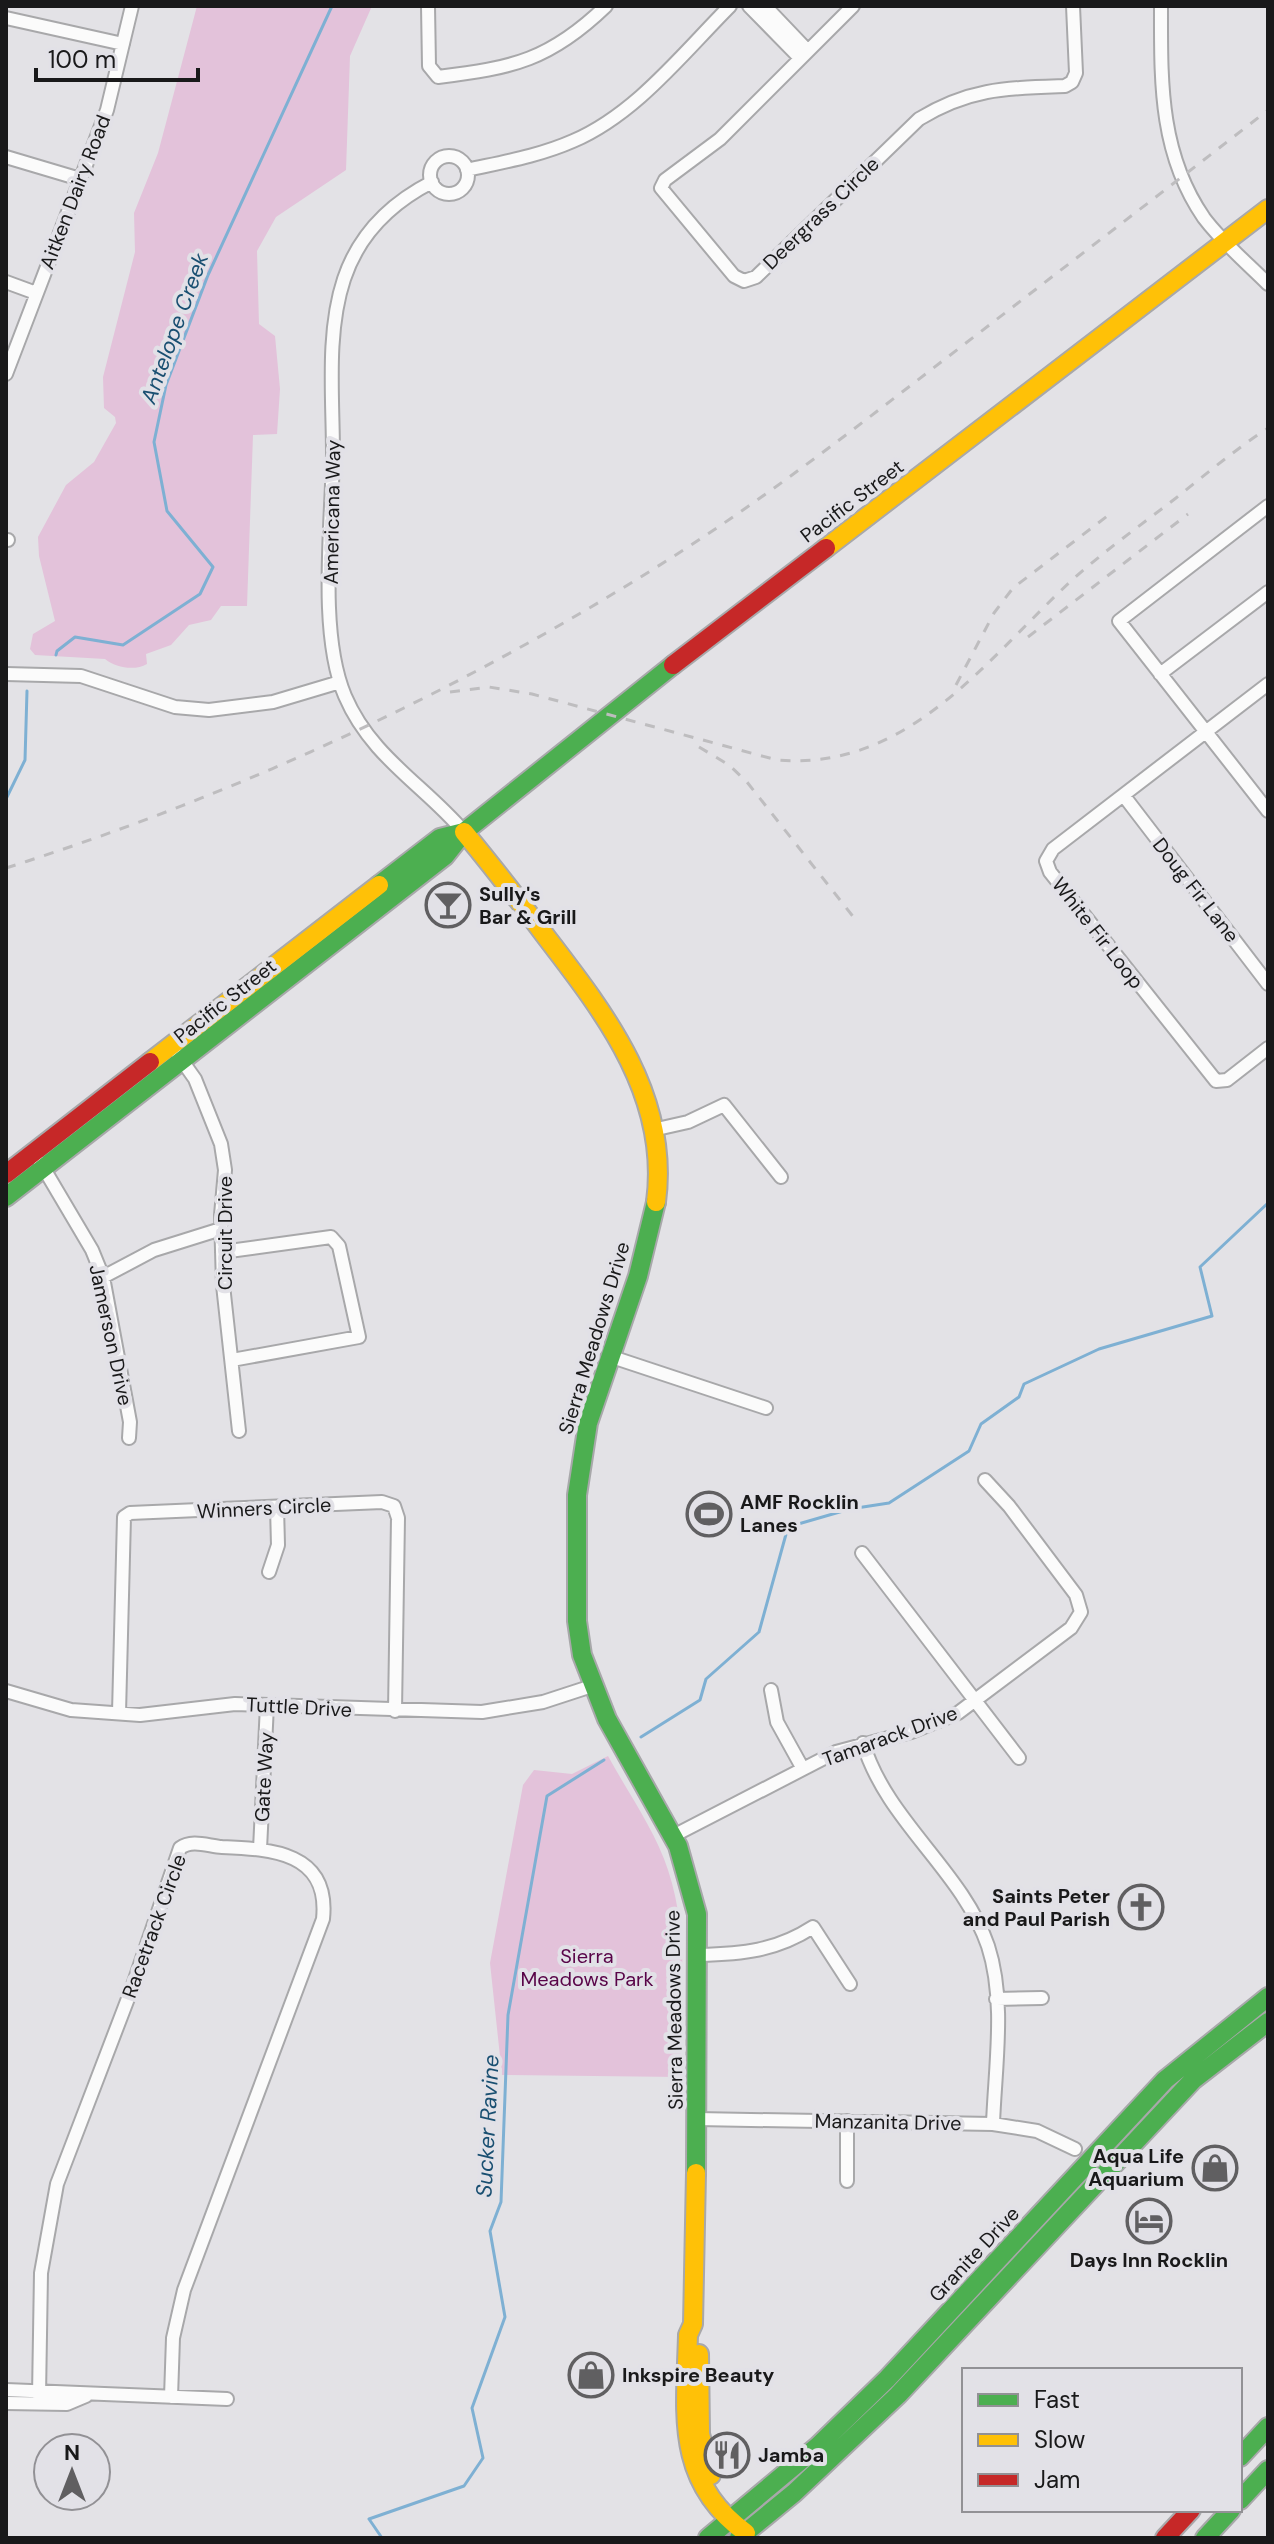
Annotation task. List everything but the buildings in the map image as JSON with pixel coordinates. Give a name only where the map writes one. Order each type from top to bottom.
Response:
[{"type":"main road","name":"Pacific Street","points":[[6,1174],[39,1160],[183,1061],[455,847],[464,832],[663,673],[1268,209]]},
{"type":"main road","name":"Pacific Street","points":[[6,1197],[39,1160],[172,1046],[440,838],[464,832]]},
{"type":"main road","name":"Sierra Meadows Drive","points":[[464,832],[613,1023],[645,1087],[657,1129],[658,1174],[651,1228],[588,1423],[577,1495],[577,1621],[592,1686],[673,1836],[694,1898],[699,1955],[697,2119],[693,2324],[687,2347],[685,2436],[700,2477],[733,2518]]},
{"type":"main road","name":"Granite Drive","points":[[708,2538],[818,2446],[887,2379],[1165,2080],[1268,1997]]},
{"type":"main road","name":"Granite Drive","points":[[743,2535],[803,2485],[898,2395],[1193,2080],[1268,2022]]},
{"type":"main road","name":"Sierra Meadows Drive","points":[[693,2324],[698,2335],[704,2460],[743,2535]]},
{"type":"main road","points":[[685,2436],[699,2391]]},
{"type":"main road","points":[[1242,2455],[1268,2427]]},
{"type":"main road","points":[[1242,2498],[1268,2470]]},
{"type":"main road","points":[[1165,2538],[1189,2512]]},
{"type":"main road","points":[[1205,2538],[1229,2512]]},
{"type":"street","name":"Aitken Dairy Road","points":[[6,374],[107,110],[132,6]]},
{"type":"street","points":[[428,6],[429,66],[438,77],[508,68],[533,58],[583,28],[606,6]]},
{"type":"street","points":[[467,170],[555,148],[602,125],[644,92],[730,6]]},
{"type":"street","points":[[749,6],[802,53]]},
{"type":"street","points":[[765,6],[802,53]]},
{"type":"street","name":"Deergrass Circle","points":[[853,6],[802,53],[720,139],[665,180],[661,188],[734,276],[744,281],[756,277],[919,119],[938,108],[984,91],[1010,86],[1065,86],[1072,82],[1076,73],[1073,6]]},
{"type":"street","points":[[1161,6],[1162,101],[1168,135],[1191,196],[1226,242],[1268,284]]},
{"type":"street","points":[[6,18],[123,44]]},
{"type":"street","points":[[6,157],[80,179]]},
{"type":"street","points":[[445,157],[460,159],[467,170],[466,183],[453,193],[442,192],[432,182],[433,166],[445,157]]},
{"type":"street","name":"Americana Way","points":[[432,182],[394,204],[374,225],[357,249],[338,301],[334,353],[330,621],[340,682],[370,742],[402,774],[443,807],[464,832]]},
{"type":"street","points":[[6,282],[36,293]]},
{"type":"street","points":[[1268,506],[1119,621],[1268,811]]},
{"type":"street","points":[[1160,674],[1268,592]]},
{"type":"street","points":[[6,674],[81,676],[175,707],[209,710],[273,702],[340,682]]},
{"type":"street","name":"White Fir Loop","points":[[1268,684],[1053,849],[1046,861],[1050,872],[1216,1081],[1227,1080],[1268,1048]]},
{"type":"street","points":[[1257,796],[1268,788]]},
{"type":"street","name":"Doug Fir Lane","points":[[1124,796],[1268,984]]},
{"type":"street","name":"Circuit Drive","points":[[172,1046],[195,1079],[221,1144],[225,1170],[222,1252],[239,1431]]},
{"type":"street","points":[[657,1129],[688,1122],[724,1105],[781,1177]]},
{"type":"street","name":"Jamerson Drive","points":[[39,1160],[92,1250],[103,1277],[130,1422],[129,1438]]},
{"type":"street","points":[[103,1277],[167,1245],[221,1229]]},
{"type":"street","points":[[222,1252],[331,1237],[339,1246],[359,1337],[232,1360]]},
{"type":"street","points":[[609,1356],[766,1408]]},
{"type":"street","name":"Tamarack Drive","points":[[673,1836],[803,1769],[863,1743],[934,1724],[978,1701],[1071,1628],[1081,1612],[1081,1605],[1068,1582],[985,1480]]},
{"type":"street","name":"Winners Circle","points":[[119,1713],[124,1517],[130,1513],[382,1502],[389,1502],[397,1511],[395,1711]]},
{"type":"street","points":[[269,1572],[278,1545],[277,1507]]},
{"type":"street","points":[[862,1553],[1019,1758]]},
{"type":"street","name":"Tuttle Drive","points":[[6,1691],[71,1710],[119,1713],[166,1713],[222,1704],[482,1712],[543,1702],[592,1686]]},
{"type":"street","points":[[771,1690],[777,1722],[803,1769]]},
{"type":"street","name":"Gate Way","points":[[260,1849],[267,1705]]},
{"type":"street","points":[[863,1743],[887,1797],[979,1925],[992,1961],[996,1999],[993,2124]]},
{"type":"street","name":"Racetrack Circle","points":[[39,2393],[41,2273],[57,2184],[137,1973],[180,1848],[194,1843],[260,1849],[289,1855],[308,1869],[320,1887],[323,1919],[184,2290],[173,2338],[171,2397]]},
{"type":"street","points":[[699,1955],[760,1952],[796,1938],[813,1927],[850,1984]]},
{"type":"street","points":[[996,1999],[1042,1998]]},
{"type":"street","name":"Manzanita Drive","points":[[697,2119],[993,2124],[1037,2131],[1075,2149]]},
{"type":"street","points":[[847,2121],[847,2181]]},
{"type":"street","points":[[6,2390],[39,2393],[68,2390],[86,2396],[227,2399]]},
{"type":"street","points":[[6,2403],[67,2404],[86,2396]]},
{"type":"green space","points":[[197,6],[372,6],[350,56],[346,170],[276,217],[257,251],[259,324],[275,336],[280,389],[277,434],[253,435],[247,606],[221,606],[211,620],[189,625],[171,645],[146,654],[147,664],[137,667],[120,666],[105,659],[35,655],[30,649],[33,634],[55,621],[39,556],[38,537],[66,485],[94,462],[116,423],[115,417],[104,408],[103,377],[135,252],[134,213],[158,153]]},
{"type":"green space","name":"Sierra Meadows Park","points":[[608,1756],[656,1841],[675,1895],[683,1972],[680,2077],[502,2075],[490,1963],[523,1785],[534,1770],[572,1774]]},
{"type":"waterway","name":"Antelope Creek","points":[[56,655],[75,637],[123,645],[200,594],[213,567],[167,511],[154,442],[166,385],[208,275],[332,6]]},
{"type":"waterway","name":"Antelope Creek","points":[[6,799],[25,760],[27,691]]},
{"type":"waterway","name":"Sucker Ravine","points":[[641,1737],[700,1700],[706,1679],[759,1632],[788,1527],[850,1509],[889,1503],[969,1451],[981,1424],[1019,1397],[1024,1384],[1099,1349],[1212,1316],[1200,1267],[1268,1203]]},
{"type":"waterway","name":"Sucker Ravine","points":[[382,2538],[369,2519],[464,2486],[483,2458],[472,2408],[505,2317],[490,2231],[501,2202],[508,2015],[547,1796],[604,1760]]},
{"type":"railway","points":[[6,868],[95,838],[270,770],[440,690],[605,599],[723,524],[797,471],[1268,110]]},
{"type":"railway","points":[[450,692],[489,687],[532,694],[777,760],[824,759],[866,748],[905,729],[941,705],[975,676],[1071,581],[1268,428]]},
{"type":"railway","points":[[956,685],[994,613],[1013,588],[1110,514]]},
{"type":"railway","points":[[1028,637],[1188,514]]},
{"type":"railway","points":[[699,747],[729,765],[747,782],[855,919]]},
{"type":"traffic: fast","points":[[6,1197],[445,856],[464,832],[673,665]]},
{"type":"traffic: fast","points":[[379,885],[440,838],[464,832]]},
{"type":"traffic: fast","points":[[656,1202],[638,1276],[588,1423],[577,1495],[577,1621],[582,1655],[607,1719],[678,1846],[697,1914],[696,2173]]},
{"type":"traffic: fast","points":[[708,2538],[818,2446],[887,2379],[1165,2080],[1268,1997]]},
{"type":"traffic: fast","points":[[739,2538],[794,2493],[898,2395],[1193,2080],[1268,2022]]},
{"type":"traffic: fast","points":[[1242,2455],[1268,2427]]},
{"type":"traffic: fast","points":[[1242,2498],[1268,2470]]},
{"type":"traffic: fast","points":[[1205,2538],[1229,2512]]},
{"type":"traffic: slow","points":[[826,548],[1268,209]]},
{"type":"traffic: slow","points":[[464,832],[591,998],[629,1060],[653,1128],[658,1164],[656,1202]]},
{"type":"traffic: slow","points":[[150,1062],[379,885]]},
{"type":"traffic: slow","points":[[696,2173],[693,2324],[688,2335],[686,2392],[689,2444],[695,2468],[706,2491],[723,2513],[746,2533]]},
{"type":"traffic: slow","points":[[699,2354],[700,2434],[711,2475]]},
{"type":"traffic: jam","points":[[673,665],[826,548]]},
{"type":"traffic: jam","points":[[6,1174],[150,1062]]},
{"type":"traffic: jam","points":[[1165,2538],[1189,2512]]},
{"type":"place","name":"Sully's Bar & Grill","points":[[448,905]]},
{"type":"place","name":"AMF Rocklin Lanes","points":[[709,1514]]},
{"type":"place","name":"Saints Peter and Paul Parish","points":[[1141,1907]]},
{"type":"place","name":"Aqua Life Aquarium","points":[[1215,2168]]},
{"type":"place","name":"Days Inn Rocklin","points":[[1149,2221]]},
{"type":"place","name":"Inkspire Beauty","points":[[591,2375]]},
{"type":"place","name":"Jamba","points":[[727,2455]]}]
